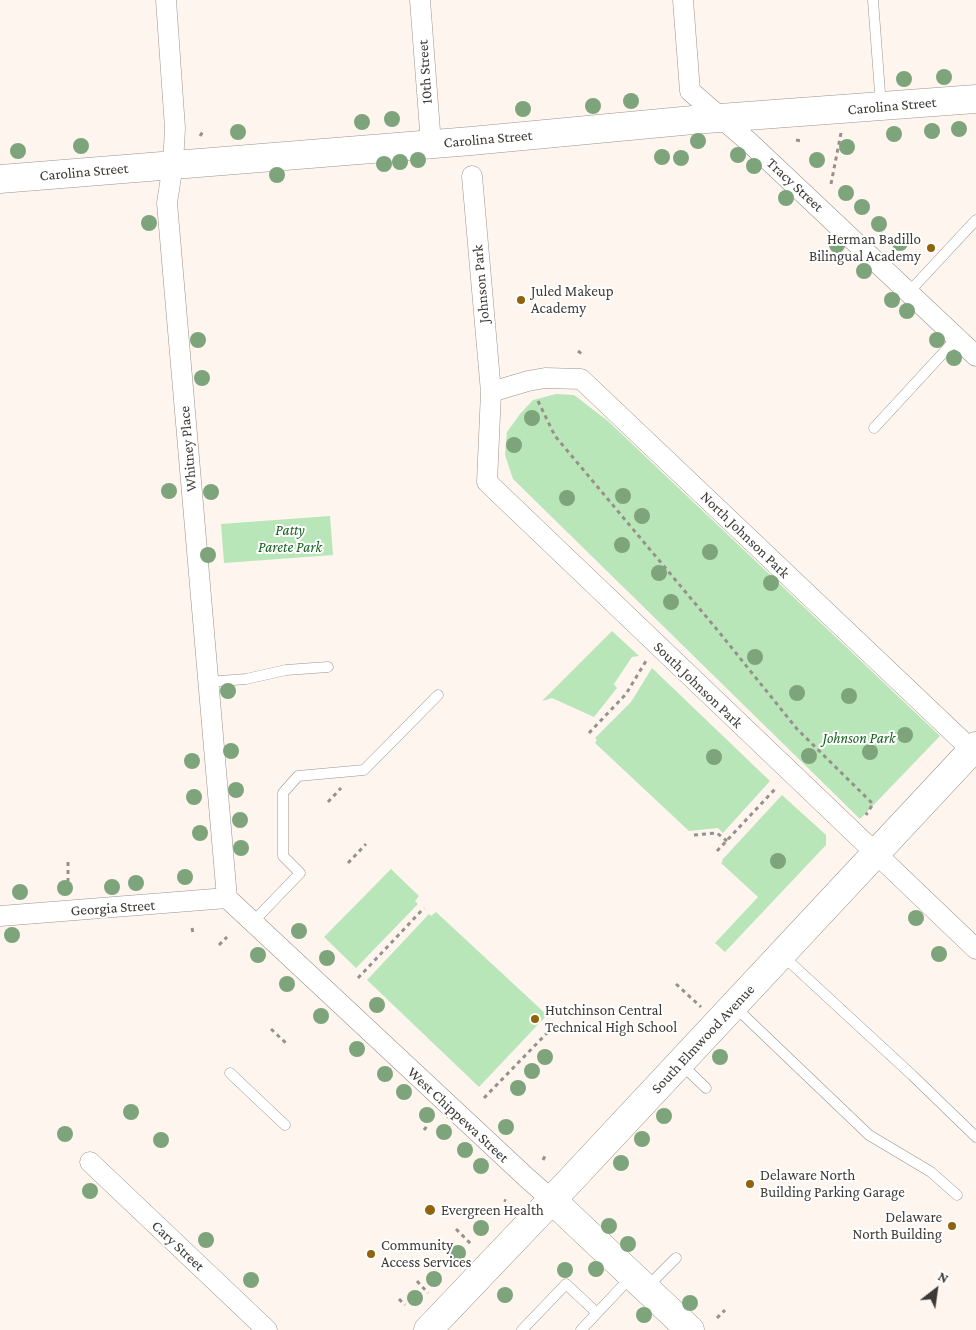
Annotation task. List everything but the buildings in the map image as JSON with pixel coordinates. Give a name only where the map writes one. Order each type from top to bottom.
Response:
[{"type":"main road","name":"Carolina Street","points":[[0,178],[976,99]]},
{"type":"main road","name":"South Elmwood Avenue","points":[[428,1330],[552,1200],[874,854],[975,750]]},
{"type":"main road","name":"West Chippewa Street","points":[[552,1200],[690,1330]]},
{"type":"street","name":"Whitney Place","points":[[166,0],[175,128],[173,164],[167,203],[227,898]]},
{"type":"street","name":"10th Street","points":[[420,0],[431,144]]},
{"type":"street","name":"Tracy Street","points":[[683,0],[690,90],[749,142],[976,356]]},
{"type":"street","name":"Johnson Park","points":[[472,176],[491,392]]},
{"type":"street","name":"North Johnson Park","points":[[491,392],[528,380],[545,378],[581,379],[975,750]]},
{"type":"street","name":"South Johnson Park","points":[[491,392],[486,482],[976,950]]},
{"type":"street","name":"Georgia Street","points":[[0,916],[227,898]]},
{"type":"street","name":"West Chippewa Street","points":[[227,898],[526,1178],[552,1200]]},
{"type":"street","name":"Cary Street","points":[[90,1162],[267,1330]]},
{"type":"lane","points":[[873,0],[882,107]]},
{"type":"lane","points":[[909,292],[976,220]]},
{"type":"lane","points":[[874,428],[958,338]]},
{"type":"lane","points":[[208,682],[246,679],[286,670],[328,667]]},
{"type":"lane","points":[[252,922],[300,873],[283,856],[283,793],[298,776],[364,770],[438,695]]},
{"type":"lane","points":[[781,954],[976,1137]]},
{"type":"lane","points":[[734,1005],[870,1135],[931,1172],[958,1195]]},
{"type":"lane","points":[[680,1063],[706,1088]]},
{"type":"lane","points":[[230,1073],[285,1125]]},
{"type":"lane","points":[[581,1330],[597,1313],[676,1258]]},
{"type":"lane","points":[[522,1330],[566,1284],[597,1313]]},
{"type":"path","points":[[200,136],[204,130]]},
{"type":"path","points":[[831,184],[841,133]]},
{"type":"path","points":[[796,140],[802,141]]},
{"type":"path","points":[[578,351],[582,354]]},
{"type":"path","points":[[538,400],[555,436],[797,729],[873,804],[866,816]]},
{"type":"path","points":[[589,733],[626,694],[648,656]]},
{"type":"path","points":[[717,851],[780,784]]},
{"type":"path","points":[[328,802],[341,789]]},
{"type":"path","points":[[694,835],[717,833],[727,840]]},
{"type":"path","points":[[348,862],[366,844]]},
{"type":"path","points":[[68,862],[68,881]]},
{"type":"path","points":[[358,978],[424,908]]},
{"type":"path","points":[[192,928],[192,934]]},
{"type":"path","points":[[219,945],[227,936]]},
{"type":"path","points":[[676,984],[697,1003]]},
{"type":"path","points":[[271,1029],[288,1045]]},
{"type":"path","points":[[484,1098],[547,1033]]},
{"type":"path","points":[[456,1229],[470,1242]]},
{"type":"path","points":[[417,1281],[426,1290]]},
{"type":"path","points":[[399,1299],[405,1305]]},
{"type":"path","points":[[717,1318],[725,1310]]},
{"type":"green space","name":"Johnson Park","points":[[556,394],[574,395],[608,421],[940,736],[860,819],[513,479],[505,455],[507,432],[533,400]]},
{"type":"green space","name":"Patty Parete Park","points":[[330,516],[333,555],[224,563],[221,524]]},
{"type":"green space","points":[[612,631],[639,656],[632,657],[614,684],[617,688],[594,717],[552,698],[542,701]]},
{"type":"green space","points":[[652,668],[770,781],[723,833],[718,828],[689,831],[595,743],[597,740],[595,738],[631,702]]},
{"type":"green space","points":[[782,795],[826,835],[826,845],[725,952],[715,943],[758,897],[721,863],[722,860]]},
{"type":"green space","points":[[391,869],[419,896],[415,901],[418,904],[356,968],[324,937]]},
{"type":"green space","points":[[436,912],[547,1015],[479,1087],[367,980],[429,914],[431,916]]},
{"type":"place","name":"Herman Badillo Bilingual Academy","points":[[931,248]]},
{"type":"place","name":"Juled Makeup Academy","points":[[521,300]]},
{"type":"place","name":"Hutchinson Central Technical High School","points":[[535,1019]]},
{"type":"place","name":"Delaware North Building Parking Garage","points":[[750,1184]]},
{"type":"place","name":"Evergreen Health","points":[[430,1210]]},
{"type":"place","name":"Delaware North Building","points":[[952,1226]]},
{"type":"place","name":"Community Access Services","points":[[371,1254]]}]
